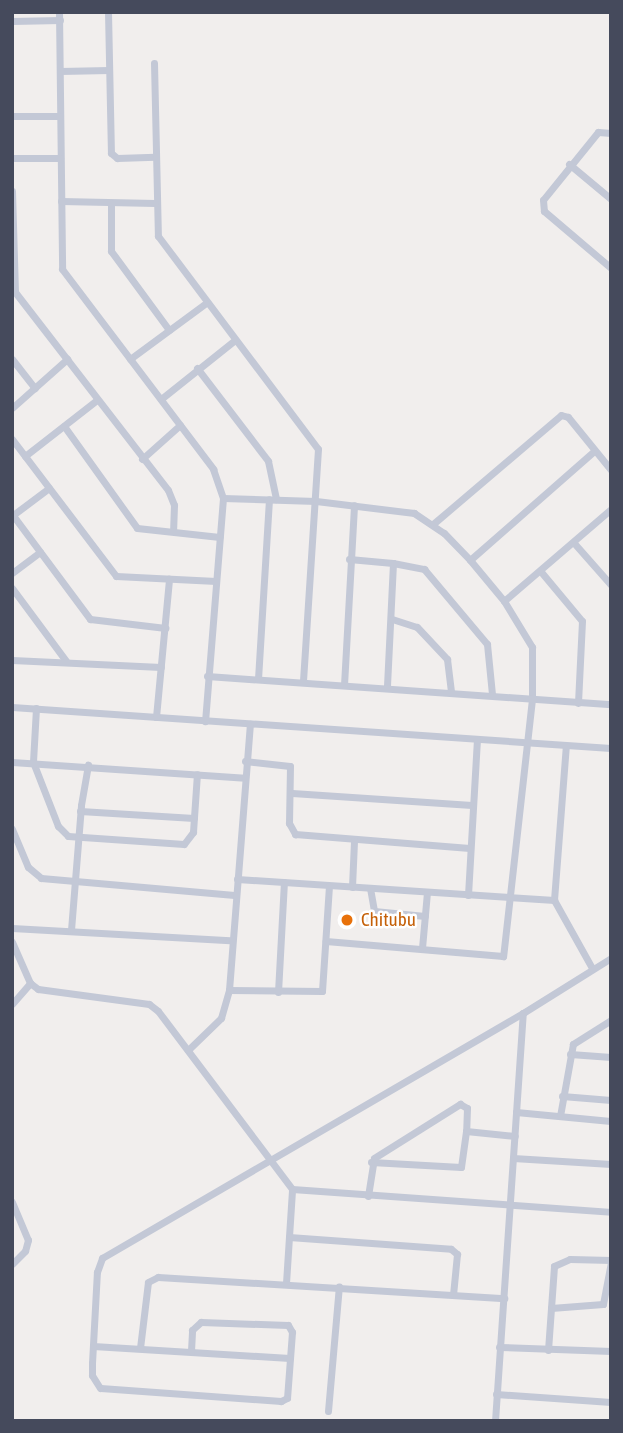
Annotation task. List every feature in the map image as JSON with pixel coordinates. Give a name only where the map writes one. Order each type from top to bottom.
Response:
[{"type":"street","points":[[108,12],[113,156],[155,157]]},
{"type":"street","points":[[12,22],[60,16],[62,269],[213,469],[223,498],[205,721]]},
{"type":"street","points":[[154,63],[155,203],[158,236],[318,449],[303,682]]},
{"type":"street","points":[[60,71],[109,70]]},
{"type":"street","points":[[12,116],[59,116]]},
{"type":"street","points":[[611,133],[598,132],[569,164],[543,200],[544,211],[611,268]]},
{"type":"street","points":[[12,158],[60,158]]},
{"type":"street","points":[[569,164],[611,199]]},
{"type":"street","points":[[12,191],[15,292],[173,499],[173,531]]},
{"type":"street","points":[[61,201],[155,203]]},
{"type":"street","points":[[111,203],[111,251],[169,330]]},
{"type":"street","points":[[130,359],[206,303]]},
{"type":"street","points":[[161,399],[235,340]]},
{"type":"street","points":[[12,359],[35,388]]},
{"type":"street","points":[[12,408],[67,359]]},
{"type":"street","points":[[197,368],[268,461],[272,499],[258,680]]},
{"type":"street","points":[[25,456],[97,400]]},
{"type":"street","points":[[433,524],[557,416],[568,417],[611,470]]},
{"type":"street","points":[[142,459],[180,425]]},
{"type":"street","points":[[64,426],[137,528],[220,537]]},
{"type":"street","points":[[12,439],[110,571],[123,578],[216,581]]},
{"type":"street","points":[[470,560],[594,451]]},
{"type":"street","points":[[49,488],[13,515],[89,619],[165,628]]},
{"type":"street","points":[[223,498],[316,501],[414,513],[433,524],[470,560],[504,601],[530,639],[532,699],[503,956],[327,941]]},
{"type":"street","points":[[344,685],[354,505]]},
{"type":"street","points":[[504,601],[542,573],[611,509]]},
{"type":"street","points":[[574,543],[609,579]]},
{"type":"street","points":[[12,573],[40,552]]},
{"type":"street","points":[[349,559],[424,569],[487,644],[492,694]]},
{"type":"street","points":[[387,687],[393,563]]},
{"type":"street","points":[[542,573],[582,621],[578,703]]},
{"type":"street","points":[[156,717],[169,579]]},
{"type":"street","points":[[12,588],[66,662]]},
{"type":"street","points":[[392,619],[417,627],[446,659],[451,691]]},
{"type":"street","points":[[12,660],[162,667]]},
{"type":"street","points":[[207,676],[611,704]]},
{"type":"street","points":[[12,707],[611,748]]},
{"type":"street","points":[[36,709],[33,762],[58,826],[79,839],[178,845],[191,837],[197,774]]},
{"type":"street","points":[[188,1050],[222,1018],[229,990],[230,940],[250,724]]},
{"type":"street","points":[[468,895],[477,739]]},
{"type":"street","points":[[566,745],[554,900],[592,968]]},
{"type":"street","points":[[246,761],[286,763],[292,774],[289,823],[295,834],[354,841],[469,848]]},
{"type":"street","points":[[12,762],[89,765],[244,778]]},
{"type":"street","points":[[71,930],[72,881],[79,839],[80,811],[89,765]]},
{"type":"street","points":[[292,793],[472,805]]},
{"type":"street","points":[[80,811],[194,818]]},
{"type":"street","points":[[12,829],[34,875],[72,881],[234,895]]},
{"type":"street","points":[[352,887],[354,841]]},
{"type":"street","points":[[237,879],[554,900]]},
{"type":"street","points":[[278,992],[284,882]]},
{"type":"street","points":[[229,990],[322,991],[330,886]]},
{"type":"street","points":[[370,888],[374,911],[425,916]]},
{"type":"street","points":[[422,948],[427,892]]},
{"type":"street","points":[[12,928],[230,940]]},
{"type":"street","points":[[12,942],[30,983],[50,993],[149,1004],[188,1050],[292,1189],[286,1283]]},
{"type":"street","points":[[191,1350],[192,1330],[201,1322],[285,1325],[292,1332],[287,1398],[281,1401],[106,1391],[92,1375],[97,1272],[102,1258],[523,1013],[611,958]]},
{"type":"street","points":[[12,1004],[30,983]]},
{"type":"street","points":[[495,1421],[523,1013]]},
{"type":"street","points":[[560,1116],[570,1054],[578,1036],[611,1020]]},
{"type":"street","points":[[570,1054],[611,1057]]},
{"type":"street","points":[[562,1096],[611,1100]]},
{"type":"street","points":[[460,1104],[467,1108],[461,1167],[371,1161],[460,1104]]},
{"type":"street","points":[[516,1112],[611,1121]]},
{"type":"street","points":[[466,1131],[515,1136]]},
{"type":"street","points":[[513,1158],[611,1164]]},
{"type":"street","points":[[368,1196],[371,1161]]},
{"type":"street","points":[[292,1189],[611,1212]]},
{"type":"street","points":[[12,1202],[28,1240],[25,1251],[12,1264]]},
{"type":"street","points":[[289,1237],[451,1249],[457,1254],[453,1295]]},
{"type":"street","points":[[548,1350],[552,1272],[557,1262],[611,1261],[603,1304],[551,1308]]},
{"type":"street","points":[[140,1348],[151,1279],[286,1283],[503,1298]]},
{"type":"street","points":[[328,1410],[339,1286]]},
{"type":"street","points":[[93,1346],[290,1358]]},
{"type":"street","points":[[499,1347],[611,1351]]},
{"type":"street","points":[[496,1394],[611,1402]]},
{"type":"place","name":"Chitubu","points":[[347,920]]}]
